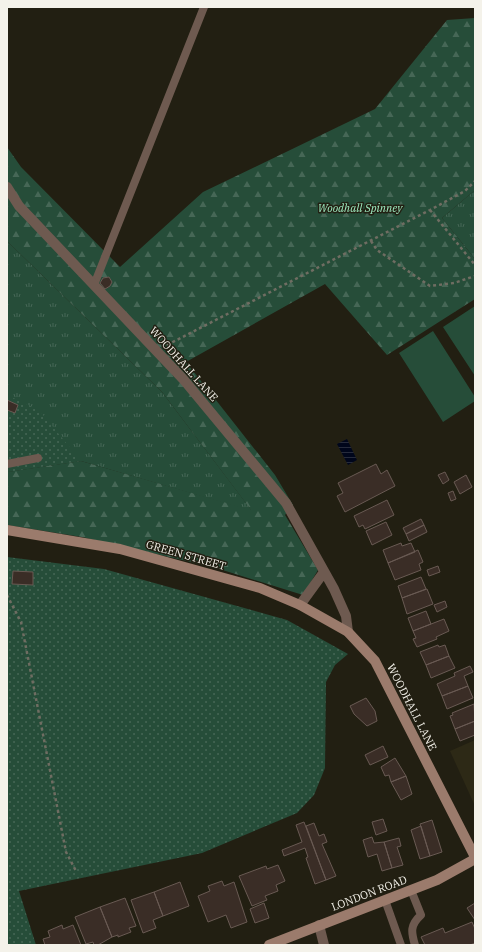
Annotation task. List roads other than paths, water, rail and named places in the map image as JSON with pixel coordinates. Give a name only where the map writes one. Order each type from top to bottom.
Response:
[{"type":"main road","name":"GREEN STREET","points":[[7,530],[120,549],[260,588],[300,604],[348,632]]},
{"type":"main road","name":"WOODHALL LANE","points":[[348,632],[375,661],[475,858]]},
{"type":"main road","name":"LONDON ROAD","points":[[270,945],[437,880],[475,858]]},
{"type":"street","name":"WOODHALL LANE","points":[[7,187],[19,206],[184,380],[286,504],[324,572],[346,616],[348,632]]},
{"type":"street","points":[[300,604],[324,572]]},
{"type":"street","points":[[319,926],[324,945]]},
{"type":"lane","points":[[94,285],[204,7]]},
{"type":"lane","points":[[7,464],[38,458]]},
{"type":"lane","points":[[411,890],[420,915],[414,922],[410,931],[415,945]]},
{"type":"lane","points":[[385,900],[401,945]]},
{"type":"water","points":[[347,439],[357,460],[348,465],[337,444]]},
{"type":"park label","name":"Woodhall Spinney","points":[[360,208]]}]
